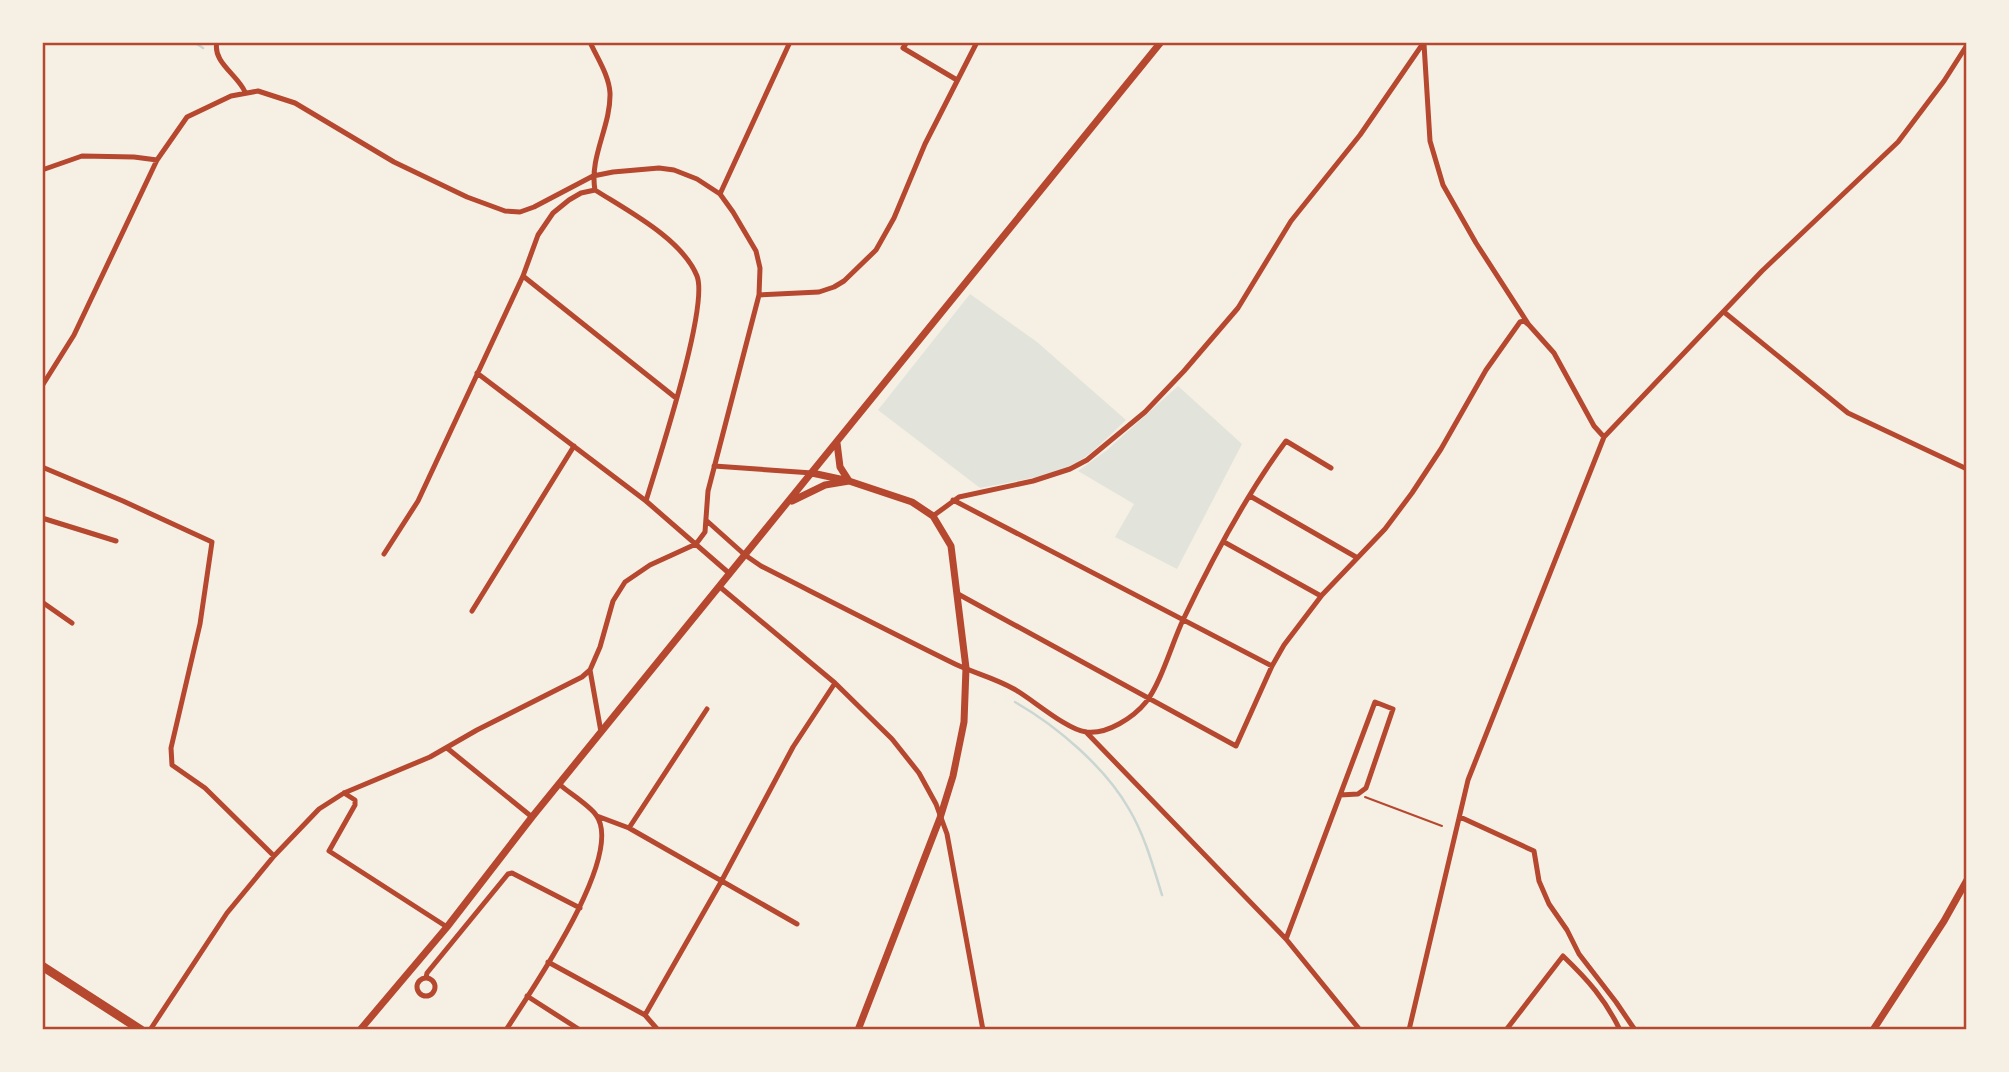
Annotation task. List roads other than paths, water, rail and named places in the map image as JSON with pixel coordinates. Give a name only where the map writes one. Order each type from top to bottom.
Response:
[{"type":"main road","points":[[42,966],[141,1030]]},
{"type":"street","points":[[217,42],[215,47],[218,58],[242,83],[246,92]]},
{"type":"street","points":[[590,42],[605,73],[610,91],[609,110],[593,176],[595,190]]},
{"type":"street","points":[[720,194],[789,42]]},
{"type":"street","points":[[907,42],[903,48],[957,80]]},
{"type":"street","points":[[759,295],[827,290],[844,281],[866,261],[883,239],[894,218],[925,144],[976,42]]},
{"type":"street","points":[[359,1030],[447,927],[532,817],[1161,42]]},
{"type":"street","points":[[1424,43],[1430,141],[1443,185],[1476,243],[1529,325],[1554,354],[1594,426],[1604,437]]},
{"type":"street","points":[[933,516],[953,500],[1070,470],[1087,460],[1144,412],[1238,309],[1291,221],[1360,135],[1424,43]]},
{"type":"street","points":[[1409,1030],[1472,769],[1604,437],[1762,271],[1898,142],[1944,81],[1967,45]]},
{"type":"street","points":[[42,386],[75,335],[158,160],[187,117],[231,96],[246,92],[258,91],[295,103],[394,162],[467,197],[520,212],[593,176],[659,167],[691,176],[720,194],[757,256],[760,268],[759,295],[708,491],[705,532],[696,544],[650,565],[625,582],[613,601],[600,647],[590,670],[568,685],[447,748],[401,771],[344,793],[319,809],[274,856],[227,914],[150,1030]]},
{"type":"street","points":[[42,170],[82,156],[134,156],[158,160]]},
{"type":"street","points":[[384,554],[418,501],[523,276],[538,235],[553,213],[581,193],[595,190],[665,236],[687,258],[698,278],[700,300],[676,398],[646,501]]},
{"type":"street","points":[[544,202],[553,213]]},
{"type":"street","points":[[523,276],[676,398]]},
{"type":"street","points":[[1724,312],[1848,412],[1967,469]]},
{"type":"street","points":[[958,594],[1236,746],[1284,645],[1321,596],[1385,529],[1441,449],[1486,370],[1517,326],[1524,321],[1529,325]]},
{"type":"street","points":[[477,373],[646,501],[730,574]]},
{"type":"street","points":[[1086,733],[1118,724],[1138,712],[1148,699],[1184,618],[1224,542],[1268,466],[1286,441],[1331,468]]},
{"type":"street","points":[[836,443],[840,467],[849,481]]},
{"type":"street","points":[[472,611],[574,446]]},
{"type":"street","points":[[714,466],[812,473],[849,481],[912,502],[933,516],[951,546],[966,668],[964,722],[959,752],[940,818],[858,1030]]},
{"type":"street","points":[[42,467],[123,500],[212,542],[200,624],[171,748],[172,765],[205,788],[274,856]]},
{"type":"street","points":[[786,505],[825,485],[849,481]]},
{"type":"street","points":[[1250,496],[1356,557]]},
{"type":"street","points":[[953,500],[1272,666]]},
{"type":"street","points":[[42,518],[116,541]]},
{"type":"street","points":[[707,521],[761,566],[1013,689],[1086,733],[1286,939],[1360,1030]]},
{"type":"street","points":[[1224,542],[1321,596]]},
{"type":"street","points":[[720,587],[835,682],[909,759],[934,799],[947,834],[983,1030]]},
{"type":"street","points":[[42,602],[72,623]]},
{"type":"street","points":[[590,670],[601,732]]},
{"type":"street","points":[[645,1015],[721,882],[793,747],[835,682]]},
{"type":"street","points":[[1286,939],[1340,795],[1375,702],[1393,709],[1366,788],[1358,794],[1340,795]]},
{"type":"street","points":[[629,828],[707,709]]},
{"type":"street","points":[[447,748],[532,817]]},
{"type":"street","points":[[559,784],[597,815],[629,828],[797,924]]},
{"type":"street","points":[[344,793],[355,800],[355,805],[329,851],[447,927]]},
{"type":"street","points":[[506,1030],[580,908],[599,863],[603,838],[597,815]]},
{"type":"street","points":[[1460,817],[1534,851],[1539,881],[1549,904],[1579,954],[1635,1030]]},
{"type":"street","points":[[426,978],[427,972],[508,874],[512,873],[580,908]]},
{"type":"street","points":[[1873,1030],[1944,921],[1967,880]]},
{"type":"street","points":[[1506,1030],[1563,956],[1608,1004],[1620,1030]]},
{"type":"street","points":[[548,962],[645,1015],[658,1030]]},
{"type":"street","points":[[527,996],[580,1030]]},
{"type":"waterway","points":[[194,42],[203,48]]},
{"type":"waterway","points":[[1015,702],[1063,735],[1093,763],[1119,793],[1140,830],[1162,895]]}]
